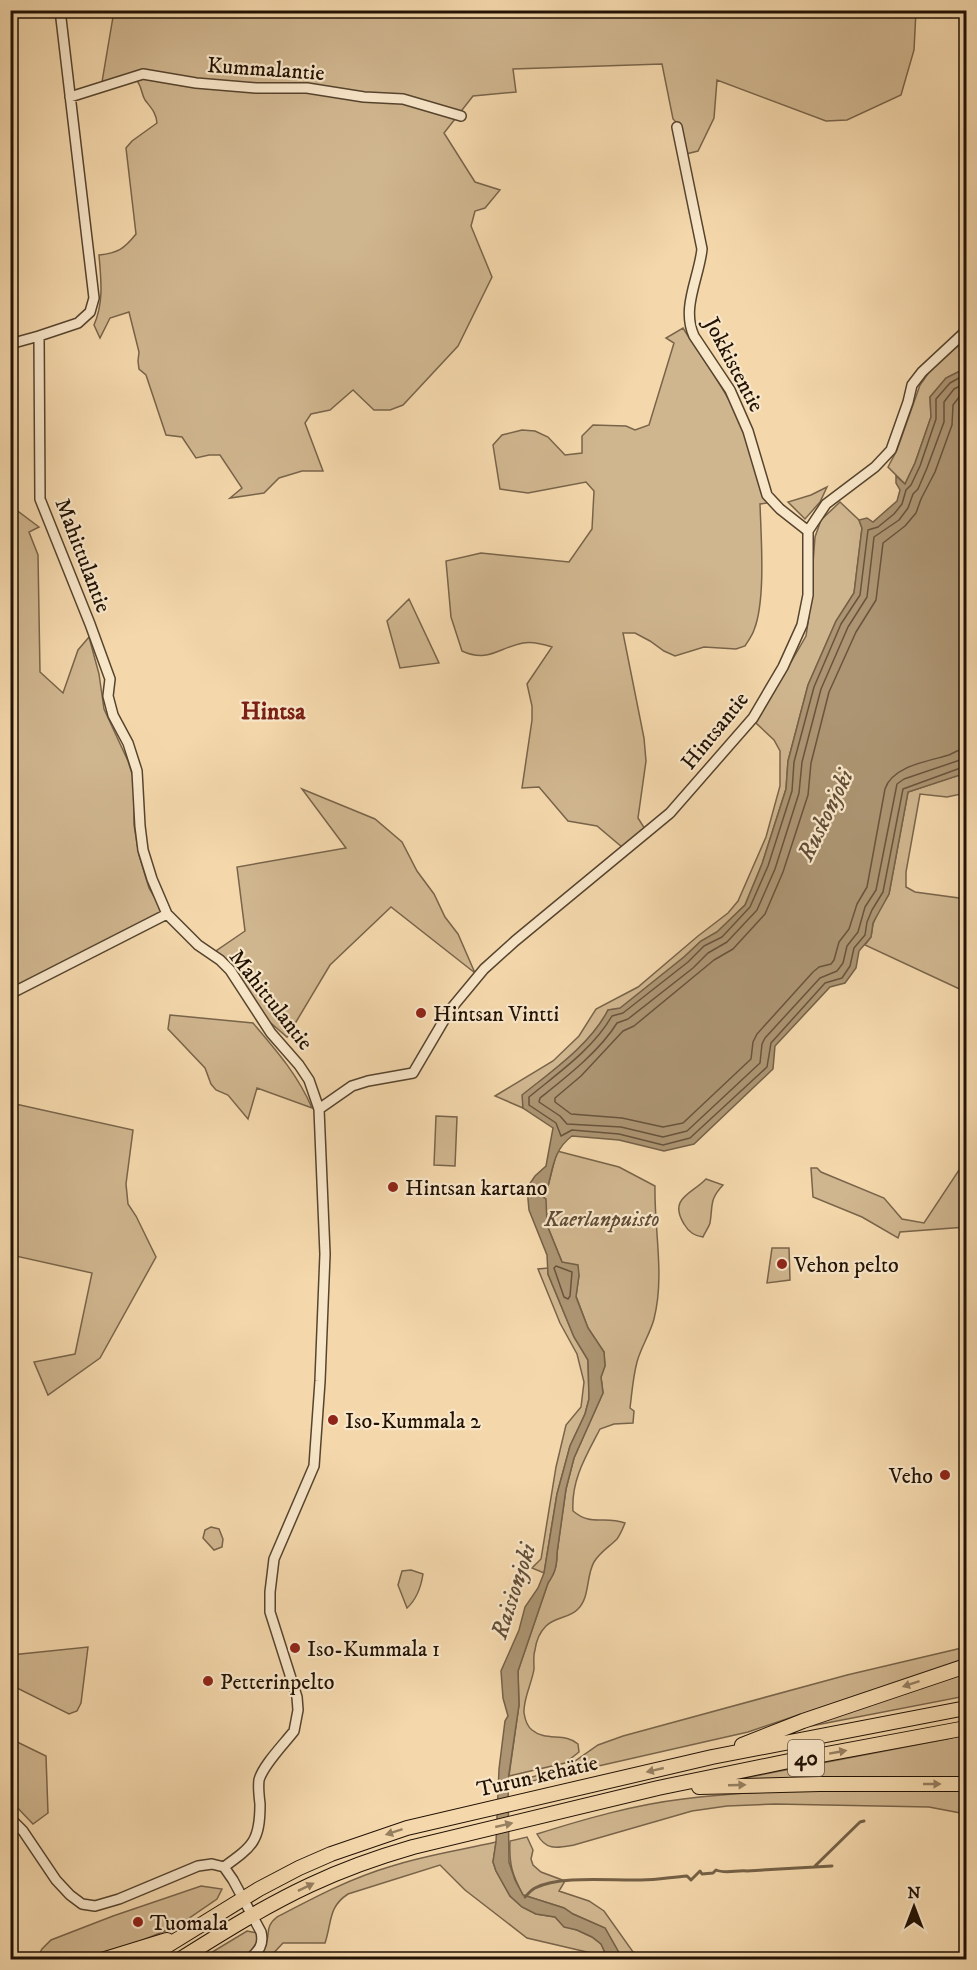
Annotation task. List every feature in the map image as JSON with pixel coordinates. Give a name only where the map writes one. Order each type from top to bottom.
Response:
[{"type":"highway","points":[[712,1757],[803,1721],[966,1666]]},
{"type":"highway","name":"Turun kehätie","points":[[144,1959],[244,1898],[299,1868],[331,1854],[407,1828],[712,1757],[966,1708]]},
{"type":"highway","name":"Turun kehätie","points":[[179,1959],[310,1885],[352,1867],[413,1847],[658,1788],[966,1728]]},
{"type":"highway","points":[[658,1788],[798,1784],[966,1784]]},
{"type":"highway","points":[[102,1959],[186,1934]]},
{"type":"street","points":[[10,344],[78,323],[90,312],[94,298],[60,10]]},
{"type":"street","name":"Kummalantie","points":[[70,97],[143,74],[196,83],[256,88],[307,88],[364,97],[403,99],[461,116]]},
{"type":"street","name":"Jokkistentie","points":[[676,127],[702,249],[691,298],[690,327],[730,390],[748,431],[768,495],[780,509],[808,531]]},
{"type":"street","points":[[808,531],[826,504],[875,467],[891,450],[912,385],[922,372],[966,331]]},
{"type":"street","name":"Mahittulantie","points":[[39,336],[40,499],[110,679],[108,696],[113,715],[128,742],[137,771],[143,850],[152,879],[167,914],[198,945],[230,970],[264,1024],[299,1065],[309,1080],[319,1109],[325,1254],[314,1466],[274,1560],[270,1592],[270,1612],[297,1697],[298,1710],[294,1731],[264,1770],[260,1779],[260,1823],[256,1838],[224,1867]]},
{"type":"street","name":"Hintsantie","points":[[319,1109],[352,1086],[413,1072],[450,1010],[484,969],[670,813],[753,718],[783,667],[802,626],[808,595],[808,531]]},
{"type":"street","points":[[10,994],[167,914]]},
{"type":"street","points":[[10,1818],[23,1831],[56,1880],[70,1896],[82,1904],[94,1906],[119,1899],[198,1866],[212,1864],[224,1867],[254,1915],[263,1940],[257,1952],[249,1959]]},
{"type":"green space","points":[[114,11],[916,11],[914,50],[901,95],[847,120],[826,121],[717,80],[714,118],[698,151],[686,154],[680,126],[673,119],[662,64],[513,69],[516,92],[473,96],[444,133],[475,182],[500,190],[485,208],[475,211],[471,226],[492,277],[458,346],[403,405],[390,410],[374,410],[353,390],[330,410],[311,414],[305,423],[323,471],[302,471],[279,478],[264,493],[230,498],[242,488],[220,455],[196,458],[182,437],[166,435],[146,375],[139,369],[139,352],[129,312],[110,318],[100,338],[94,325],[101,299],[99,255],[120,249],[136,234],[126,148],[157,123],[137,81],[142,75],[102,82]]},
{"type":"green space","points":[[683,328],[737,415],[751,447],[761,481],[767,503],[760,504],[762,568],[760,602],[752,634],[745,646],[736,649],[704,647],[675,656],[635,633],[623,633],[644,738],[646,761],[638,818],[645,829],[622,847],[597,826],[568,821],[539,787],[522,788],[532,720],[532,706],[527,684],[552,647],[527,642],[479,656],[462,651],[451,617],[446,561],[481,553],[569,562],[592,529],[594,491],[586,482],[528,493],[500,489],[493,445],[502,435],[522,430],[535,431],[548,437],[565,455],[582,453],[582,436],[593,425],[626,426],[635,430],[649,425],[674,343],[666,338]]},
{"type":"green space","points":[[966,340],[966,368],[946,378],[930,397],[931,417],[905,484],[888,467],[897,450],[920,385],[934,365]]},
{"type":"green space","points":[[827,487],[820,502],[805,519],[788,502],[811,495]]},
{"type":"green space","points":[[840,502],[859,520],[862,528],[854,593],[836,621],[808,685],[788,761],[786,789],[762,864],[745,905],[717,932],[701,941],[620,1009],[608,1010],[581,1046],[523,1095],[523,1108],[495,1096],[553,1061],[579,1036],[596,1009],[638,987],[728,913],[738,901],[766,837],[780,786],[780,751],[774,740],[756,723],[806,636],[815,537],[821,520]]},
{"type":"green space","points":[[11,506],[39,527],[29,532],[38,555],[40,672],[63,693],[78,650],[89,637],[99,674],[104,709],[128,761],[134,780],[134,825],[139,855],[149,888],[163,912],[11,988]]},
{"type":"green space","points":[[409,599],[439,663],[400,668],[387,621]]},
{"type":"green space","points":[[966,763],[966,793],[947,797],[920,794],[906,872],[906,887],[915,892],[966,899],[966,992],[865,945],[871,937],[878,912],[889,894],[908,792],[963,774]]},
{"type":"green space","points":[[302,789],[375,819],[402,842],[417,871],[434,894],[445,917],[458,934],[475,973],[391,907],[330,965],[287,1037],[265,1018],[213,953],[245,931],[237,867],[346,848]]},
{"type":"green space","points":[[170,1015],[253,1023],[293,1074],[312,1108],[257,1088],[248,1119],[228,1095],[216,1090],[205,1068],[168,1029]]},
{"type":"green space","points":[[11,1103],[133,1130],[126,1184],[128,1204],[156,1257],[100,1358],[48,1395],[34,1362],[75,1354],[92,1273],[11,1255]]},
{"type":"green space","points":[[436,1116],[457,1117],[455,1166],[434,1165]]},
{"type":"green space","name":"Kaerlanpuisto","points":[[557,1151],[619,1167],[655,1186],[659,1286],[654,1319],[634,1373],[630,1408],[634,1411],[633,1423],[614,1424],[600,1429],[580,1468],[574,1489],[573,1511],[580,1516],[592,1520],[625,1523],[617,1539],[594,1562],[582,1604],[571,1614],[550,1623],[540,1634],[534,1652],[534,1669],[525,1702],[524,1715],[532,1730],[543,1736],[573,1740],[578,1744],[579,1752],[565,1763],[509,1776],[519,1705],[518,1671],[557,1562],[566,1489],[574,1458],[603,1393],[601,1377],[605,1366],[604,1352],[588,1328],[576,1296],[579,1275],[562,1262],[547,1225],[543,1190],[547,1190]]},
{"type":"green space","points":[[966,1166],[966,1227],[900,1232],[898,1238],[862,1217],[813,1197],[811,1168],[817,1168],[821,1172],[884,1198],[902,1219],[924,1223],[959,1170]]},
{"type":"green space","points":[[706,1179],[723,1185],[714,1199],[710,1223],[703,1237],[687,1229],[679,1208],[684,1197]]},
{"type":"green space","points":[[772,1248],[789,1248],[790,1280],[767,1283]]},
{"type":"green space","points":[[548,1268],[548,1274],[574,1337],[588,1360],[589,1399],[585,1414],[570,1446],[557,1494],[544,1573],[532,1568],[541,1559],[556,1467],[566,1425],[581,1407],[584,1382],[577,1354],[560,1323],[538,1269]]},
{"type":"green space","points":[[211,1527],[219,1529],[223,1539],[222,1547],[214,1550],[203,1538],[205,1530]]},
{"type":"green space","points":[[411,1570],[423,1574],[418,1592],[407,1608],[398,1585],[402,1571]]},
{"type":"green space","points":[[88,1647],[81,1703],[77,1711],[69,1714],[11,1685],[11,1655]]},
{"type":"green space","points":[[966,1647],[966,1658],[748,1732],[528,1782],[528,1778],[565,1768],[598,1745],[623,1736],[847,1675]]},
{"type":"green space","points":[[966,1672],[966,1696],[806,1727]]},
{"type":"green space","points":[[966,1734],[966,1778],[739,1779],[947,1739]]},
{"type":"green space","points":[[11,1739],[46,1756],[48,1813],[33,1824],[11,1801]]},
{"type":"green space","points":[[966,1789],[966,1814],[929,1807],[775,1804],[727,1806],[692,1811],[562,1847],[548,1846],[537,1834],[627,1809],[718,1795],[824,1790]]},
{"type":"green space","points":[[527,1837],[533,1850],[531,1859],[533,1865],[541,1872],[565,1881],[559,1891],[589,1901],[604,1911],[633,1952],[650,1959],[622,1958],[605,1928],[564,1908],[523,1895],[512,1869],[510,1841]]},
{"type":"green space","points":[[496,1842],[493,1862],[510,1896],[522,1907],[536,1914],[555,1917],[564,1926],[592,1937],[601,1944],[608,1959],[527,1938],[465,1890],[440,1865],[348,1894],[334,1910],[325,1943],[283,1943],[268,1959],[254,1960],[262,1951],[270,1925],[277,1917],[319,1895],[362,1876],[405,1862]]},
{"type":"green space","points":[[201,1886],[222,1889],[217,1899],[179,1925],[117,1951],[89,1959],[36,1960],[51,1940]]},
{"type":"green space","points":[[247,1931],[257,1933],[259,1938],[246,1959],[199,1960]]},
{"type":"water","name":"Ruskonjoki","points":[[966,368],[966,763],[963,774],[908,792],[889,894],[873,923],[871,937],[859,951],[856,968],[845,983],[830,987],[775,1046],[773,1069],[694,1144],[664,1151],[619,1140],[572,1136],[557,1154],[547,1190],[543,1190],[543,1197],[546,1199],[547,1225],[562,1262],[578,1265],[576,1297],[588,1328],[604,1352],[605,1366],[601,1377],[603,1393],[574,1458],[566,1489],[557,1562],[518,1671],[519,1705],[508,1780],[509,1862],[523,1895],[564,1908],[605,1928],[622,1958],[625,1959],[608,1959],[601,1944],[592,1937],[564,1927],[555,1917],[536,1914],[522,1907],[510,1896],[493,1862],[499,1769],[505,1721],[508,1716],[503,1698],[501,1671],[519,1630],[525,1607],[538,1588],[544,1573],[557,1494],[570,1446],[585,1414],[589,1399],[588,1360],[574,1337],[548,1274],[547,1255],[529,1210],[527,1188],[546,1166],[553,1128],[523,1108],[522,1095],[581,1046],[608,1010],[620,1008],[701,941],[717,932],[745,905],[762,864],[786,789],[788,761],[808,685],[836,621],[854,593],[862,528],[859,520],[867,518],[873,522],[897,501],[900,490],[896,483],[896,476],[905,484],[915,463],[931,417],[930,397],[946,378]]},
{"type":"waterway","points":[[815,1866],[860,1822],[864,1821]]},
{"type":"waterway","points":[[525,1897],[535,1888],[558,1881],[647,1880],[687,1876],[691,1880],[700,1871],[702,1874],[713,1873],[716,1870],[727,1872],[832,1866]]},
{"type":"place","name":"Hintsan Vintti","points":[[421,1013]]},
{"type":"place","name":"Hintsan kartano","points":[[393,1187]]},
{"type":"place","name":"Vehon pelto","points":[[782,1264]]},
{"type":"place","name":"Iso-Kummala 2","points":[[333,1420]]},
{"type":"place","name":"Veho","points":[[945,1475]]},
{"type":"place","name":"Iso-Kummala 1","points":[[295,1648]]},
{"type":"place","name":"Petterinpelto","points":[[208,1681]]},
{"type":"place","name":"Tuomala","points":[[138,1922]]},
{"type":"district","name":"Hintsa","points":[[273,711]]},
{"type":"water label","name":"Raisionjoki","points":[[513,1591]]}]
